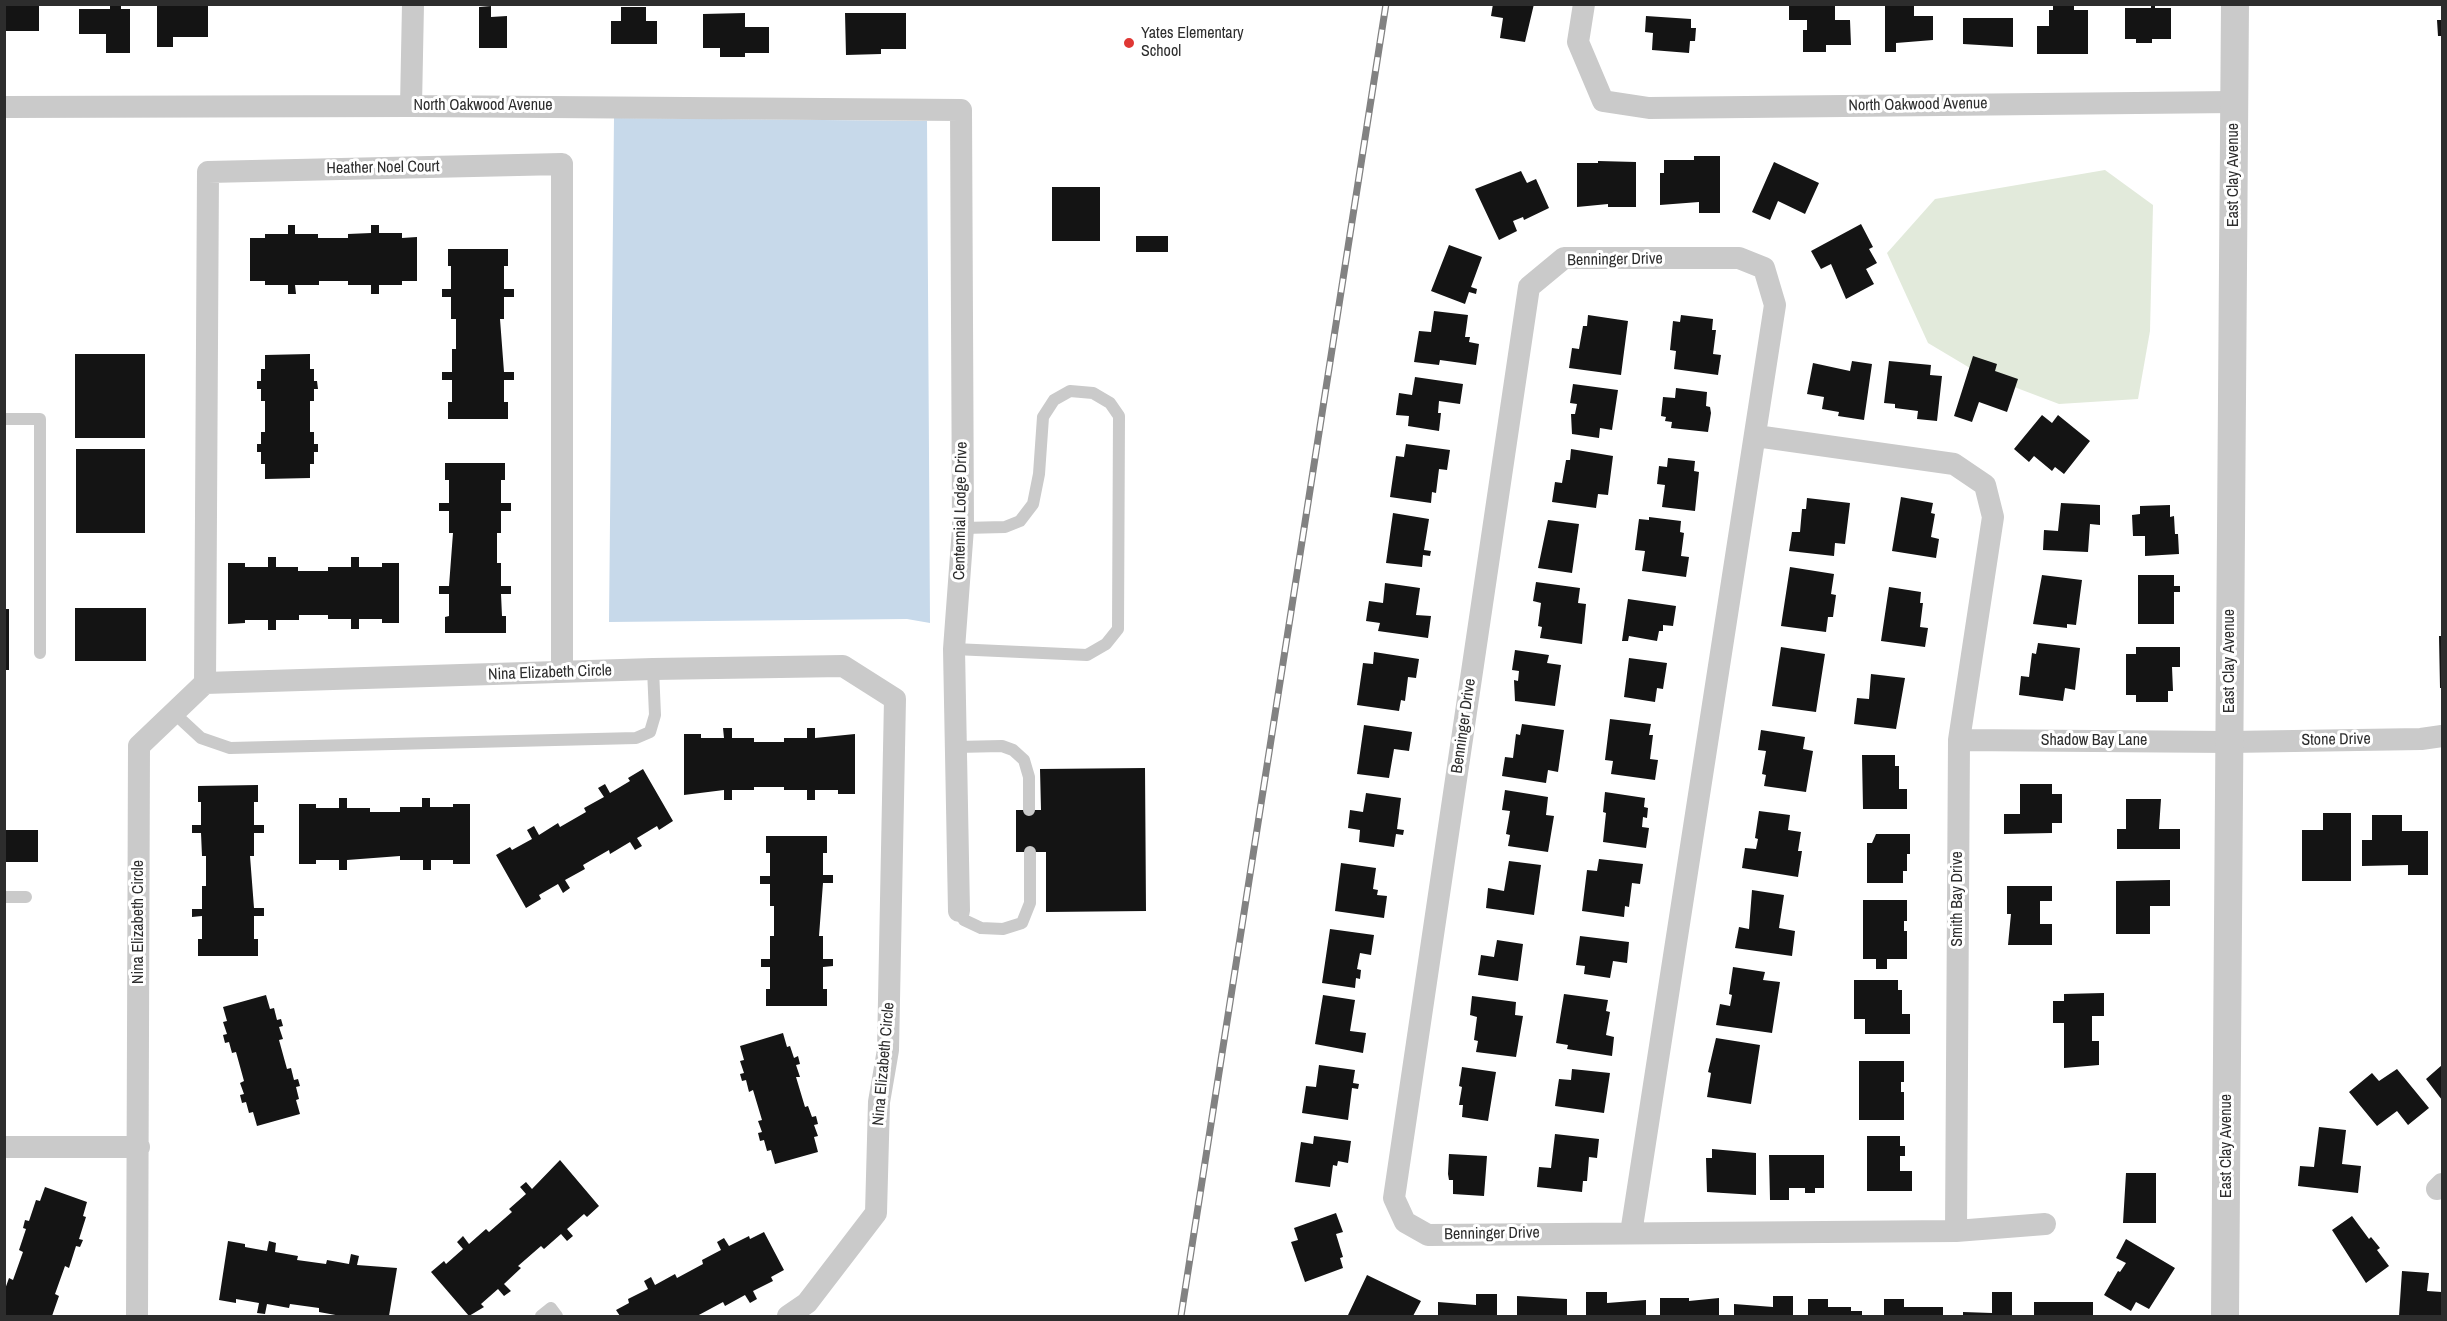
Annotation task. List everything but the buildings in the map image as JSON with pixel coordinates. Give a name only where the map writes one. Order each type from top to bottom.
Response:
[{"type":"street","points":[[411,106],[413,4]]},
{"type":"street","name":"North Oakwood Avenue","points":[[1584,4],[1578,42],[1602,101],[1649,108],[2234,102]]},
{"type":"street","name":"East Clay Avenue","points":[[2225,1317],[2235,4]]},
{"type":"street","name":"North Oakwood Avenue","points":[[4,107],[411,106],[961,110]]},
{"type":"street","name":"Centennial Lodge Drive","points":[[959,911],[954,649],[963,528],[961,110]]},
{"type":"street","name":"Heather Noel Court","points":[[205,683],[208,172],[562,164],[562,672]]},
{"type":"street","name":"Benninger Drive","points":[[1564,258],[1739,258],[1764,268],[1775,305],[1631,1233],[1428,1234],[1405,1222],[1394,1198],[1529,287],[1564,258]]},
{"type":"street","name":"Smith Bay Drive","points":[[1756,436],[1954,464],[1985,485],[1993,517],[1959,740],[1956,1231]]},
{"type":"street","name":"Nina Elizabeth Circle","points":[[137,1317],[139,746],[205,683],[652,669],[843,666],[895,699],[888,1050],[879,1110],[876,1213],[807,1303],[788,1317]]},
{"type":"street","name":"Stone Drive","points":[[2230,742],[2421,739],[2442,735]]},
{"type":"street","name":"Shadow Bay Lane","points":[[1959,740],[2230,742]]},
{"type":"street","points":[[4,1147],[139,1147]]},
{"type":"street","points":[[1631,1233],[1956,1231],[2045,1224]]},
{"type":"lane","points":[[954,649],[1087,655],[1106,644],[1118,629],[1119,416],[1110,403],[1093,393],[1070,391],[1054,400],[1043,417],[1039,474],[1033,504],[1020,521],[1005,528],[963,528]]},
{"type":"lane","points":[[4,419],[40,419],[40,653]]},
{"type":"lane","points":[[174,713],[201,738],[230,748],[636,738],[650,732],[655,715],[652,669]]},
{"type":"lane","points":[[956,747],[1002,746],[1013,750],[1024,760],[1029,810]]},
{"type":"lane","points":[[959,911],[964,920],[981,928],[1003,929],[1022,923],[1030,903],[1030,852]]},
{"type":"lane","points":[[4,897],[26,897]]},
{"type":"lane","points":[[541,1317],[551,1308],[557,1317]]},
{"type":"green space","points":[[2105,170],[2153,205],[2150,331],[2138,399],[2059,404],[1980,374],[1928,343],[1887,253],[1935,199]]},
{"type":"water","points":[[614,118],[927,121],[930,623],[907,619],[609,622]]},
{"type":"railway","points":[[1181,1316],[1386,4]]},
{"type":"place","name":"Yates Elementary School","points":[[1129,43]]}]
